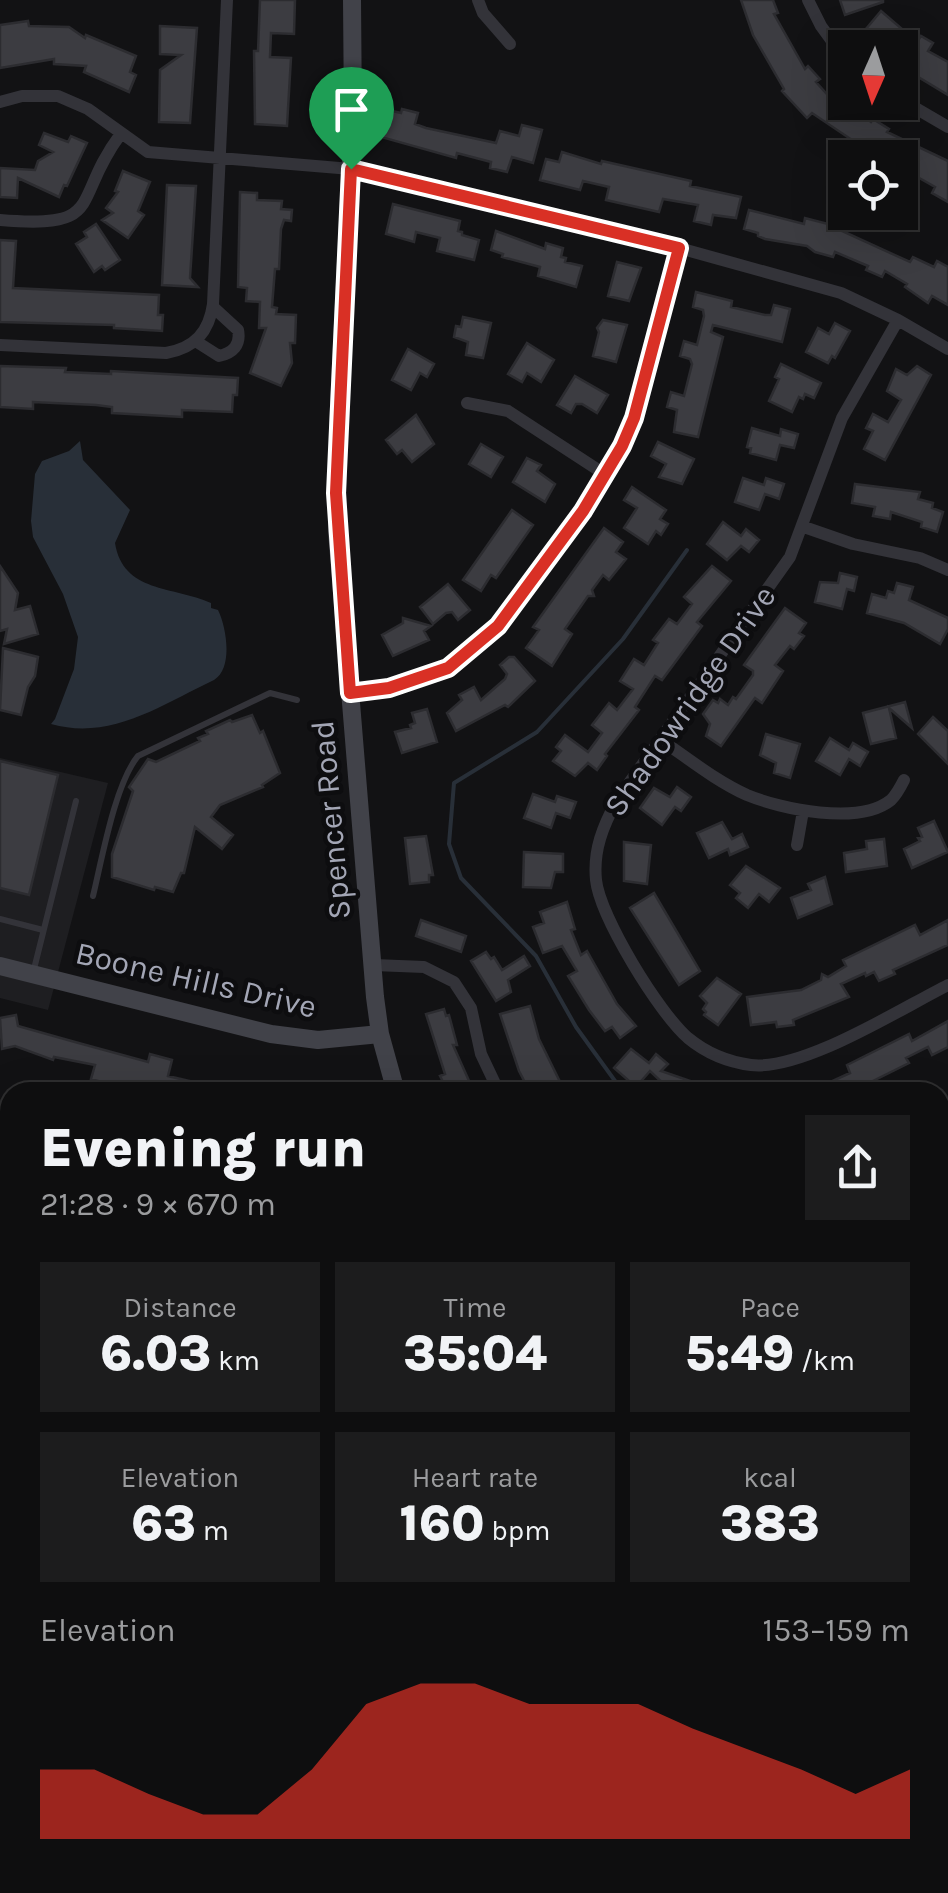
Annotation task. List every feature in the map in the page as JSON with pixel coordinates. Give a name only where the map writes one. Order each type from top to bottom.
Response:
[{"type":"main road","name":"Spencer Road","points":[[352,0],[351,169],[336,493],[380,1034],[393,1082]]},
{"type":"main road","name":"Boone Hills Drive","points":[[0,966],[285,1036],[318,1040],[380,1034]]},
{"type":"street","points":[[0,345],[166,353],[181,351],[197,342],[211,319],[212,308],[227,0]]},
{"type":"street","points":[[478,0],[483,12],[510,44]]},
{"type":"street","points":[[808,0],[828,37]]},
{"type":"street","points":[[0,102],[22,96],[58,96],[88,108],[148,152],[351,169],[803,280],[898,320],[948,349]]},
{"type":"street","points":[[918,110],[948,127]]},
{"type":"street","points":[[0,220],[54,222],[76,212],[86,202],[104,159],[120,135]]},
{"type":"street","points":[[350,693],[417,681],[448,668],[498,626],[606,475],[634,418],[679,248]]},
{"type":"street","points":[[197,342],[219,356],[231,353],[237,345],[238,330],[212,308]]},
{"type":"street","name":"Shadowridge Drive","points":[[898,320],[842,418],[790,557],[617,800],[602,829],[596,876],[600,902],[614,930],[674,1025],[691,1041],[727,1060],[753,1065],[797,1059],[948,984]]},
{"type":"street","points":[[466,403],[508,410],[606,475]]},
{"type":"street","points":[[804,527],[852,544],[920,558],[948,570]]},
{"type":"street","points":[[662,740],[745,794],[803,811],[840,813],[872,809],[892,799],[904,780]]},
{"type":"street","points":[[797,845],[803,811]]},
{"type":"street","points":[[374,966],[424,967],[454,982],[471,1008],[481,1054],[494,1082]]},
{"type":"lane","points":[[93,896],[121,788],[138,756],[270,693],[297,700]]},
{"type":"lane","points":[[32,974],[76,801]]},
{"type":"lane","points":[[0,920],[44,930]]},
{"type":"shaded area","points":[[80,441],[83,460],[130,510],[115,543],[128,571],[152,585],[211,603],[221,618],[227,648],[224,667],[214,680],[135,718],[94,728],[51,724],[74,669],[78,637],[63,594],[33,537],[31,521],[35,474],[42,461],[69,451]]},
{"type":"shaded area","points":[[0,758],[108,783],[48,1010],[0,998]]},
{"type":"building","points":[[260,0],[295,0],[294,34],[271,33],[270,57],[291,58],[287,126],[255,124],[254,51],[258,51]]},
{"type":"building","points":[[741,0],[773,0],[778,13],[774,14],[805,69],[808,66],[820,79],[816,82],[828,95],[828,120],[875,120],[904,140],[852,140],[812,113],[807,118],[782,91],[753,35]]},
{"type":"building","points":[[840,0],[883,0],[883,2],[845,15]]},
{"type":"building","points":[[881,11],[903,30],[865,30]]},
{"type":"building","points":[[28,21],[29,26],[69,27],[85,38],[86,35],[136,56],[130,72],[136,75],[129,92],[84,72],[86,66],[54,64],[54,59],[0,68],[0,25]]},
{"type":"building","points":[[160,26],[197,28],[190,123],[159,122],[160,70],[181,55],[160,54]]},
{"type":"building","points":[[921,36],[933,43],[928,51],[948,62],[948,95],[918,77]]},
{"type":"building","points":[[402,109],[418,113],[415,124],[426,128],[496,143],[500,131],[519,136],[522,125],[542,130],[533,163],[512,157],[507,172],[490,168],[491,162],[457,153],[456,158],[381,137],[388,110],[401,113]]},
{"type":"building","points":[[44,133],[68,142],[71,136],[87,143],[67,186],[64,185],[59,197],[18,178],[17,198],[0,197],[0,168],[35,170],[38,161],[53,152],[39,145]]},
{"type":"building","points":[[918,147],[948,161],[948,202],[932,193],[935,187],[918,177]]},
{"type":"building","points":[[562,152],[601,164],[602,161],[691,181],[690,186],[741,197],[736,218],[713,215],[711,225],[694,221],[698,205],[663,199],[659,212],[606,200],[609,187],[583,181],[580,190],[540,180],[546,159],[559,162]]},
{"type":"building","points":[[123,171],[150,182],[138,211],[144,215],[128,238],[102,220],[113,213],[106,208],[118,192],[115,191]]},
{"type":"building","points":[[167,185],[196,186],[190,278],[198,287],[162,285]]},
{"type":"building","points":[[240,192],[257,193],[257,200],[282,201],[281,209],[292,210],[291,221],[284,220],[281,229],[272,307],[277,308],[276,314],[296,315],[295,343],[290,343],[292,363],[281,386],[250,373],[266,328],[259,328],[260,302],[246,301],[247,288],[238,287]]},
{"type":"building","points":[[393,204],[460,221],[458,231],[462,235],[479,240],[474,260],[437,251],[440,238],[416,232],[414,242],[386,234]]},
{"type":"building","points":[[749,210],[804,224],[805,218],[828,224],[828,230],[840,230],[910,262],[913,257],[934,267],[937,261],[948,267],[948,305],[932,296],[928,303],[885,271],[882,277],[866,270],[868,266],[835,252],[833,257],[807,246],[765,239],[744,229]]},
{"type":"building","points":[[96,224],[120,260],[94,272],[76,244]]},
{"type":"building","points":[[496,231],[545,249],[546,243],[563,248],[561,257],[566,258],[565,262],[582,266],[576,287],[538,276],[540,267],[502,257],[503,254],[491,250]]},
{"type":"building","points":[[0,240],[16,241],[13,288],[159,295],[162,331],[114,325],[0,322]]},
{"type":"building","points":[[617,262],[641,268],[629,301],[608,296]]},
{"type":"building","points":[[696,292],[732,301],[731,307],[765,315],[771,315],[774,305],[790,309],[782,342],[713,325],[711,332],[723,337],[698,437],[674,432],[677,410],[667,407],[671,392],[684,396],[692,364],[690,359],[680,356],[684,341],[697,345],[704,316],[703,310],[693,307]]},
{"type":"building","points":[[463,317],[491,323],[483,358],[466,355],[468,342],[454,337]]},
{"type":"building","points":[[603,320],[627,325],[616,362],[593,356],[597,328]]},
{"type":"building","points":[[835,323],[850,331],[835,358],[832,356],[828,363],[806,352],[818,328],[829,334]]},
{"type":"building","points":[[527,343],[554,360],[541,382],[527,373],[522,382],[508,374]]},
{"type":"building","points":[[408,349],[434,364],[427,377],[420,373],[411,390],[392,380]]},
{"type":"building","points":[[781,364],[821,383],[814,398],[805,394],[803,399],[799,397],[792,412],[769,401]]},
{"type":"building","points":[[0,366],[238,378],[237,395],[233,395],[232,412],[182,410],[182,417],[112,413],[112,407],[96,405],[33,402],[33,409],[0,407]]},
{"type":"building","points":[[917,366],[931,375],[885,460],[864,449],[873,431],[866,428],[873,414],[888,422],[901,400],[887,391],[896,369],[907,375]]},
{"type":"building","points":[[575,376],[608,395],[597,413],[582,404],[576,404],[571,413],[557,405]]},
{"type":"building","points":[[416,415],[434,444],[412,462],[402,450],[397,454],[386,440]]},
{"type":"building","points":[[752,428],[780,436],[781,429],[798,434],[794,448],[780,445],[776,460],[750,453],[751,448],[747,447]]},
{"type":"building","points":[[658,442],[694,459],[682,484],[659,477],[666,464],[651,456]]},
{"type":"building","points":[[481,444],[503,457],[491,477],[469,464]]},
{"type":"building","points":[[527,458],[541,465],[537,471],[555,484],[545,502],[513,482]]},
{"type":"building","points":[[743,478],[764,485],[766,478],[784,484],[779,499],[765,494],[759,510],[735,502]]},
{"type":"building","points":[[855,484],[920,492],[918,499],[933,503],[932,508],[943,512],[937,532],[921,527],[922,522],[891,512],[890,519],[873,516],[875,507],[852,503]]},
{"type":"building","points":[[632,487],[666,510],[660,519],[668,524],[661,535],[656,531],[648,544],[624,528],[637,508],[624,500]]},
{"type":"building","points":[[512,510],[533,525],[496,578],[491,575],[481,591],[463,580]]},
{"type":"building","points":[[723,522],[741,536],[746,529],[759,540],[749,552],[741,546],[727,560],[707,544]]},
{"type":"building","points":[[604,528],[623,542],[616,552],[626,559],[609,580],[603,575],[592,590],[594,596],[588,596],[565,629],[572,634],[552,666],[526,648],[539,630],[533,627]]},
{"type":"building","points":[[0,566],[18,593],[15,610],[30,606],[38,634],[4,644],[7,629],[0,631]]},
{"type":"building","points":[[712,566],[731,581],[697,622],[702,626],[662,680],[655,676],[635,707],[639,710],[597,770],[588,763],[575,776],[553,761],[561,751],[556,747],[565,735],[588,752],[602,733],[592,725],[609,703],[617,710],[633,689],[620,681],[634,659],[644,665],[658,643],[653,640],[669,619],[677,624],[692,604],[684,597]]},
{"type":"building","points":[[840,573],[857,577],[854,591],[847,589],[842,609],[815,602],[820,582],[838,583]]},
{"type":"building","points":[[897,583],[913,587],[909,600],[948,618],[948,629],[940,644],[904,623],[867,613],[872,594],[886,598],[888,591],[894,593]]},
{"type":"building","points":[[448,584],[470,610],[458,620],[452,612],[446,613],[433,624],[420,607]]},
{"type":"building","points":[[785,608],[806,623],[799,633],[804,636],[775,665],[783,671],[762,703],[755,698],[721,746],[706,736],[710,724],[703,714],[713,700],[718,703],[720,699],[728,705],[733,697],[736,699],[753,675],[744,665]]},
{"type":"building","points":[[403,618],[431,626],[424,631],[429,640],[393,656],[382,635],[403,623]]},
{"type":"building","points":[[3,648],[38,657],[21,715],[0,710]]},
{"type":"building","points":[[514,657],[535,681],[508,707],[505,705],[456,731],[447,713],[462,700],[459,695],[474,687],[481,700],[505,679],[507,674],[500,665]]},
{"type":"building","points":[[905,702],[912,728],[889,708],[896,738],[871,744],[863,713]]},
{"type":"building","points":[[427,709],[437,742],[402,753],[395,732],[411,728],[415,723],[412,713]]},
{"type":"building","points":[[252,715],[280,773],[263,787],[220,805],[211,817],[233,835],[222,849],[195,827],[184,873],[173,892],[112,877],[112,854],[133,791],[129,787],[148,759],[156,762],[200,741],[198,738],[208,734],[206,731]]},
{"type":"building","points":[[933,717],[948,731],[948,764],[918,734]]},
{"type":"building","points":[[766,734],[800,744],[790,778],[774,773],[776,763],[760,755]]},
{"type":"building","points":[[830,738],[849,750],[853,743],[868,752],[860,766],[849,759],[840,775],[816,761]]},
{"type":"building","points":[[0,761],[58,775],[29,895],[0,888]]},
{"type":"building","points":[[677,787],[691,797],[681,811],[675,807],[662,825],[640,808],[654,788],[670,797]]},
{"type":"building","points":[[533,794],[555,802],[557,796],[576,802],[570,818],[556,813],[551,828],[524,818]]},
{"type":"building","points":[[934,821],[948,852],[912,868],[904,849],[920,841],[918,828]]},
{"type":"building","points":[[722,822],[732,839],[742,834],[748,847],[730,855],[728,849],[709,858],[697,833]]},
{"type":"building","points":[[426,836],[433,875],[429,875],[429,882],[410,884],[405,838]]},
{"type":"building","points":[[884,839],[887,866],[846,872],[844,853],[867,849],[866,841]]},
{"type":"building","points":[[624,842],[651,845],[647,884],[624,881]]},
{"type":"building","points":[[524,852],[563,854],[563,872],[555,872],[551,888],[523,887]]},
{"type":"building","points":[[746,866],[780,888],[769,902],[759,894],[748,908],[736,898],[740,893],[730,885]]},
{"type":"building","points":[[825,877],[832,904],[798,918],[791,898],[811,890],[808,884]]},
{"type":"building","points":[[654,893],[700,971],[679,985],[630,908]]},
{"type":"building","points":[[567,902],[575,929],[571,930],[581,955],[587,951],[617,1004],[636,1026],[620,1038],[612,1027],[605,1031],[589,1010],[568,976],[577,971],[562,946],[543,953],[533,927],[544,923],[540,912]]},
{"type":"building","points":[[421,920],[466,936],[461,952],[416,936]]},
{"type":"building","points":[[948,920],[948,945],[893,970],[895,974],[879,981],[874,972],[866,976],[865,973],[841,984],[849,997],[793,1020],[794,1025],[751,1025],[747,997],[801,990],[821,980],[822,974],[828,977],[846,966],[843,960],[915,925],[920,935]]},
{"type":"building","points":[[486,952],[502,970],[524,956],[530,966],[508,980],[511,992],[496,1001],[471,961]]},
{"type":"building","points":[[717,978],[741,994],[718,1025],[704,1015],[707,1003],[700,996]]},
{"type":"building","points":[[530,1006],[539,1039],[560,1082],[525,1082],[500,1014]]},
{"type":"building","points":[[444,1009],[449,1015],[457,1045],[453,1045],[470,1082],[443,1082],[440,1076],[445,1074],[426,1014]]},
{"type":"building","points":[[16,1015],[18,1026],[148,1062],[150,1054],[172,1060],[168,1076],[194,1082],[91,1079],[95,1065],[54,1057],[53,1060],[15,1046],[2,1049],[0,1018]]},
{"type":"building","points":[[948,1021],[948,1047],[932,1055],[928,1047],[906,1058],[909,1063],[874,1082],[830,1082],[850,1073],[847,1065],[909,1034],[912,1041]]},
{"type":"building","points":[[631,1049],[649,1063],[656,1054],[668,1064],[661,1071],[693,1082],[662,1082],[650,1071],[640,1082],[630,1082],[614,1068]]},
{"type":"waterway","points":[[616,1082],[576,1027],[536,956],[461,878],[449,844],[454,783],[537,732],[623,639],[687,550]]},
{"type":"route","points":[[351,169],[679,248],[634,418],[622,446],[583,511],[498,626],[448,668],[417,681],[350,693],[336,493],[351,169]]}]
